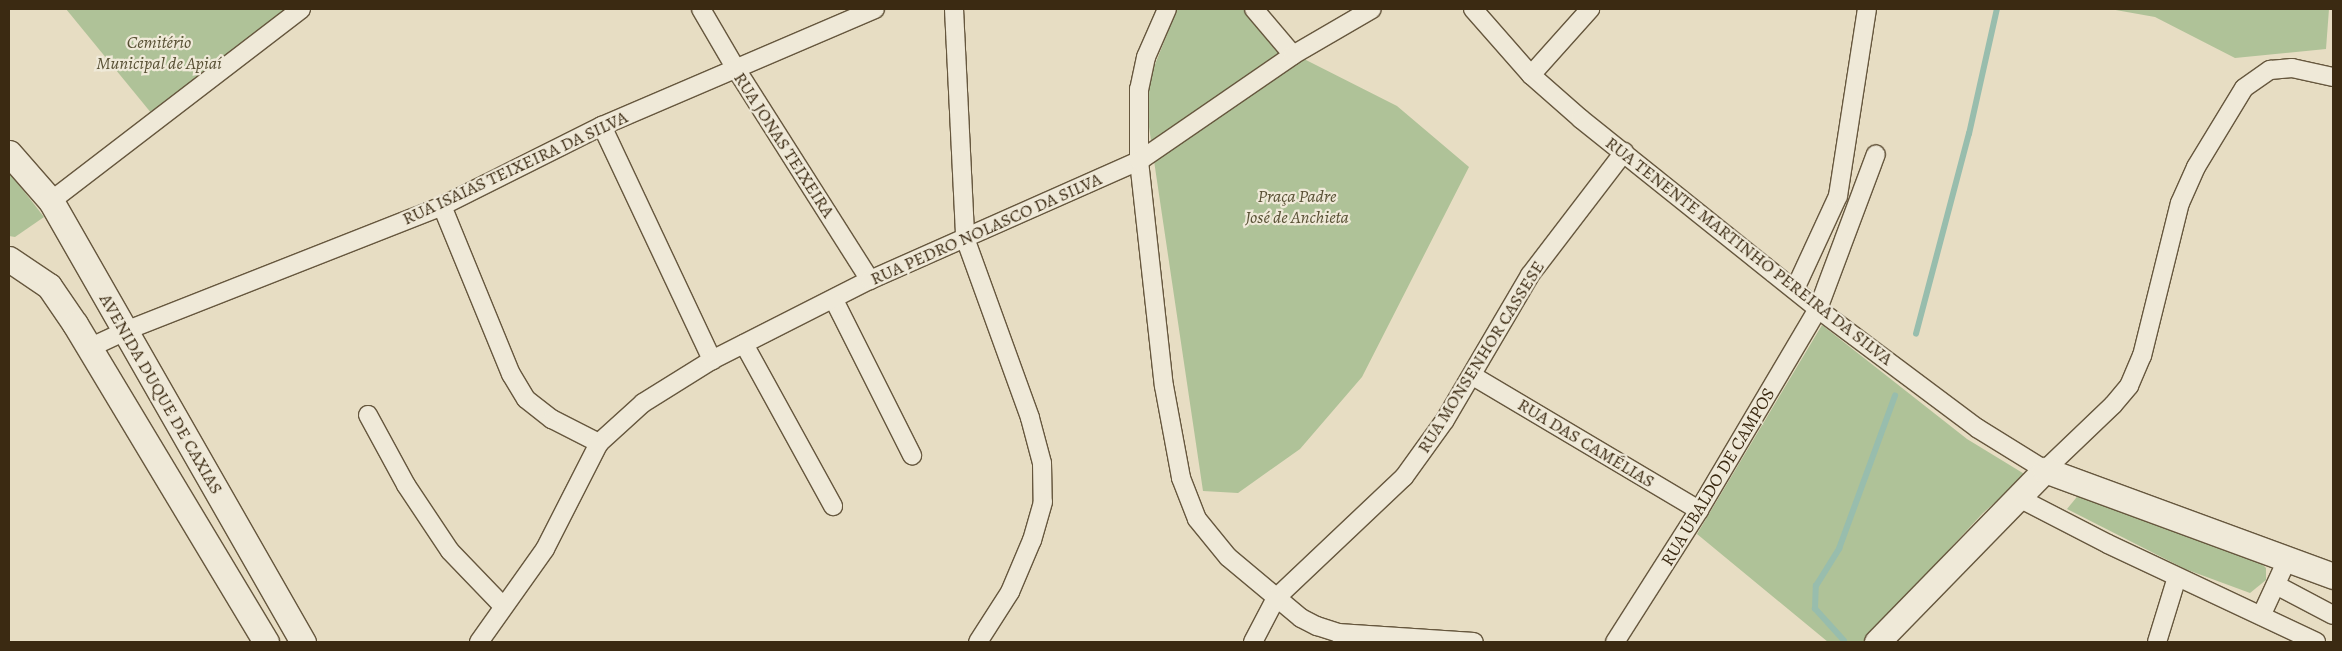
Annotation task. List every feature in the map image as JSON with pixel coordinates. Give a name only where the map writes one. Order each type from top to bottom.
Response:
[{"type":"main road","name":"AVENIDA DUQUE DE CAXIAS","points":[[9,153],[51,201],[303,642]]},
{"type":"main road","name":"AVENIDA DUQUE DE CAXIAS","points":[[9,259],[49,286],[266,642]]},
{"type":"main road","points":[[1877,642],[2045,470],[2333,576]]},
{"type":"street","points":[[51,201],[301,9]]},
{"type":"street","name":"RUA JONAS TEIXEIRA","points":[[701,9],[736,69],[870,280]]},
{"type":"street","name":"RUA ISAIAS TEIXEIRA DA SILVA","points":[[88,348],[125,331],[442,206],[602,126],[875,9]]},
{"type":"street","points":[[954,9],[965,238],[1030,418],[1042,462],[1043,502],[1032,540],[1010,592],[978,642]]},
{"type":"street","points":[[1167,9],[1146,57],[1139,89],[1139,161],[1164,386],[1181,478],[1204,527],[1228,557],[1301,618],[1338,633],[1474,642]]},
{"type":"street","points":[[1254,9],[1293,55]]},
{"type":"street","name":"RUA PEDRO NOLASCO DA SILVA","points":[[599,443],[643,403],[712,360],[834,300],[870,280],[1139,161],[1293,55],[1372,9]]},
{"type":"street","name":"RUA TENENTE MARTINHO PEREIRA DA SILVA","points":[[1474,9],[1531,75],[1818,309],[1977,428],[2045,470]]},
{"type":"street","points":[[1531,75],[1590,9]]},
{"type":"street","points":[[1795,289],[1838,196],[1867,9]]},
{"type":"street","points":[[2045,470],[2113,405],[2129,386],[2142,356],[2180,203],[2196,167],[2244,88],[2270,70],[2292,68],[2333,77]]},
{"type":"street","points":[[602,126],[712,360]]},
{"type":"street","name":"RUA MONSENHOR CASSESE","points":[[1253,642],[1276,598],[1404,477],[1445,420],[1473,376],[1530,275],[1624,152]]},
{"type":"street","name":"RUA UBALDO DE CAMPOS","points":[[1615,642],[1699,510],[1818,309],[1876,154]]},
{"type":"street","points":[[442,206],[511,374],[526,399],[552,419],[599,443],[545,549],[479,642]]},
{"type":"street","points":[[834,300],[912,455]]},
{"type":"street","points":[[744,344],[833,506]]},
{"type":"street","name":"RUA DAS CAMÉLIAS","points":[[1473,376],[1699,510]]},
{"type":"street","points":[[368,415],[406,485],[450,550],[503,606]]},
{"type":"street","points":[[2017,497],[2177,576],[2262,614],[2316,642]]},
{"type":"street","points":[[2262,614],[2287,560]]},
{"type":"street","points":[[2157,642],[2177,576]]},
{"type":"street","points":[[2276,585],[2333,615]]},
{"type":"green space","name":"Cemitério Municipal de Apiaí","points":[[66,9],[288,9],[152,114]]},
{"type":"green space","name":"Praça Padre José de Anchieta","points":[[1177,9],[1246,9],[1304,59],[1397,106],[1469,167],[1362,377],[1300,449],[1238,493],[1203,491],[1145,100],[1152,72]]},
{"type":"green space","points":[[2110,9],[2329,9],[2326,49],[2235,58],[2155,17]]},
{"type":"green space","points":[[9,172],[44,217],[15,237],[9,236]]},
{"type":"green space","points":[[1822,325],[1967,439],[2026,475],[1983,513],[1863,642],[1828,642],[1697,534]]},
{"type":"green space","points":[[2085,487],[2255,557],[2266,568],[2266,580],[2250,593],[2185,569],[2067,509]]},
{"type":"waterway","points":[[1916,334],[1969,134],[1997,9]]},
{"type":"waterway","points":[[1844,641],[1815,609],[1816,586],[1839,549],[1895,396]]}]
